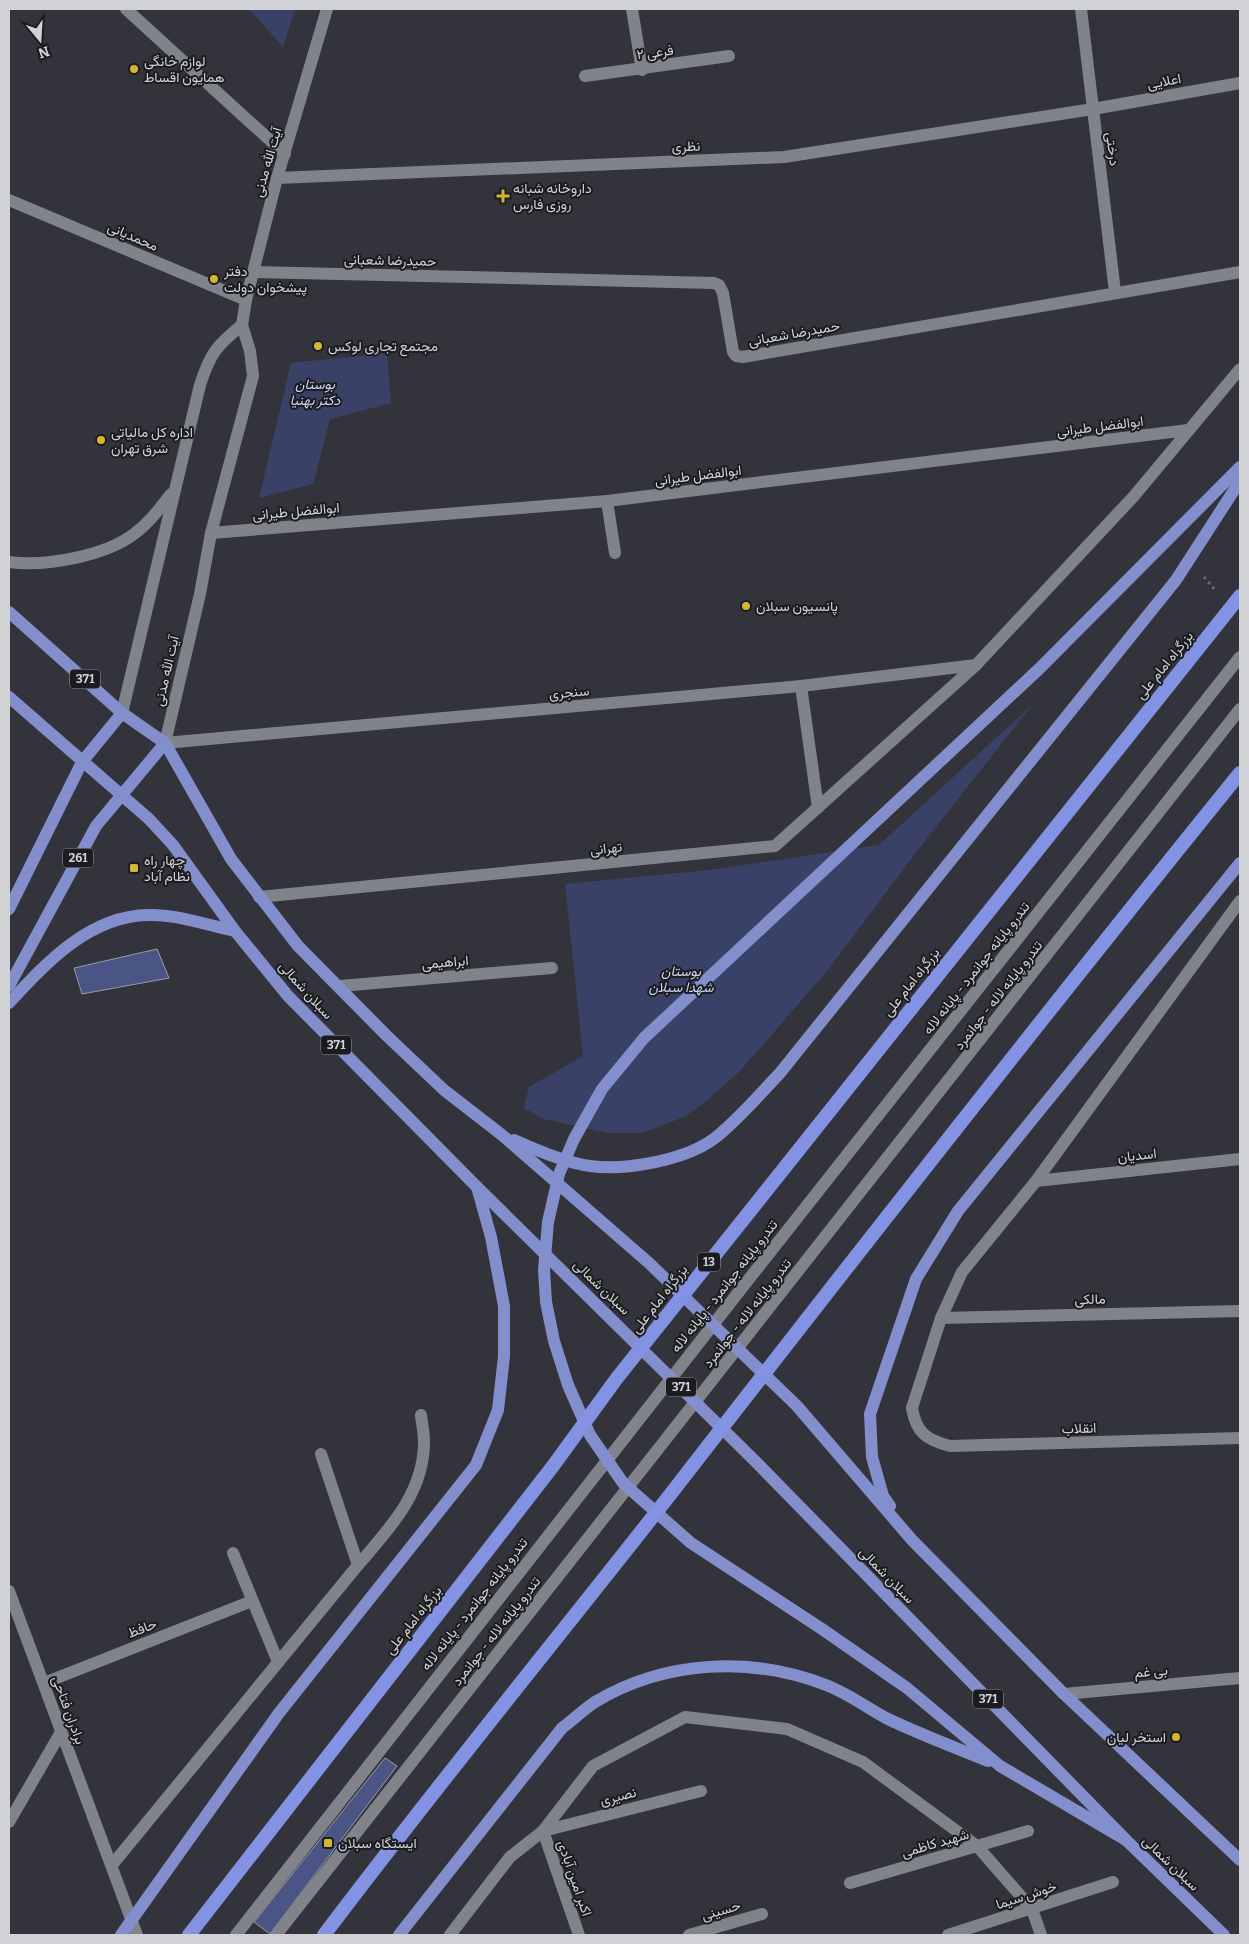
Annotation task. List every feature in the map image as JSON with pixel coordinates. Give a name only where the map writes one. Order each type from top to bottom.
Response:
[{"type":"highway","name":"بزرگراه امام علی","points":[[189,1935],[553,1466],[617,1378],[1240,596]]},
{"type":"highway","points":[[324,1935],[425,1801],[670,1494],[1028,1036],[1240,774]]},
{"type":"main road","points":[[1000,1766],[907,1688],[822,1629],[691,1543],[623,1483],[590,1435],[568,1385],[554,1341],[548,1312],[544,1270],[548,1222],[559,1174],[574,1139],[602,1089],[644,1038],[1040,668],[1240,467]]},
{"type":"main road","points":[[502,1135],[535,1150],[590,1166],[631,1166],[676,1156],[714,1139],[780,1073],[1176,580],[1240,481]]},
{"type":"main road","name":"371","points":[[9,612],[122,712],[165,743]]},
{"type":"main road","name":"سبلان شمالی","points":[[9,697],[119,795],[149,819],[173,845],[235,931],[288,996],[477,1187],[608,1314],[754,1460],[1126,1840],[1224,1935]]},
{"type":"main road","points":[[9,909],[82,762],[122,712]]},
{"type":"main road","name":"سبلان شمالی","points":[[165,743],[231,859],[258,897],[298,946],[340,986],[387,1036],[444,1090],[502,1135],[649,1263],[797,1406],[912,1540],[1064,1694],[1240,1860]]},
{"type":"main road","name":"آیت الله مدنی","points":[[9,986],[96,826],[119,795],[165,743]]},
{"type":"main road","points":[[912,1540],[884,1496],[872,1457],[870,1414],[916,1279],[958,1211],[1240,863]]},
{"type":"main road","points":[[9,1003],[57,954],[92,930],[110,923],[148,915],[235,931]]},
{"type":"main road","points":[[121,1935],[279,1712],[476,1465],[498,1410],[504,1356],[504,1306],[491,1237],[477,1187]]},
{"type":"main road","points":[[399,1935],[562,1728],[595,1702],[639,1681],[672,1670],[734,1665],[786,1671],[828,1686],[887,1718],[1000,1766],[1126,1840]]},
{"type":"street","points":[[126,9],[285,154]]},
{"type":"street","name":"آیت الله مدنی","points":[[165,743],[200,594],[211,534],[253,376],[250,351],[242,325],[246,300],[278,178],[327,9]]},
{"type":"street","points":[[632,9],[642,70]]},
{"type":"street","name":"درختی","points":[[1081,9],[1115,292]]},
{"type":"street","name":"فرعی ۲","points":[[585,76],[642,70],[728,56]]},
{"type":"street","name":"اعلایی","points":[[1093,109],[1240,83]]},
{"type":"street","name":"نظری","points":[[278,178],[784,157],[1093,109]]},
{"type":"street","name":"محمدیانی","points":[[9,200],[246,300]]},
{"type":"street","name":"حمیدرضا شعبانی","points":[[254,272],[714,283],[719,285],[723,293],[733,352],[736,356],[743,357],[1240,272]]},
{"type":"street","points":[[122,712],[200,385],[209,358],[223,340],[242,325]]},
{"type":"street","name":"تهرانی","points":[[258,897],[775,846],[976,665],[1134,496],[1240,369]]},
{"type":"street","name":"ابوالفضل طیرانی","points":[[211,534],[607,501],[1188,430]]},
{"type":"street","points":[[9,562],[51,561],[99,552],[134,535],[150,520],[174,490]]},
{"type":"street","points":[[607,501],[615,553]]},
{"type":"street","name":"تندرو پایانه جوانمرد - پایانه لاله","points":[[236,1935],[738,1292],[1240,657]]},
{"type":"street","name":"سنجری","points":[[165,743],[801,686],[976,665]]},
{"type":"street","points":[[801,686],[818,808]]},
{"type":"street","name":"تندرو پایانه لاله - جوانمرد","points":[[276,1935],[1240,709]]},
{"type":"street","points":[[941,1318],[962,1272],[1036,1181],[1240,901]]},
{"type":"street","name":"ابراهیمی","points":[[340,986],[552,968]]},
{"type":"street","name":"اسدیان","points":[[1036,1181],[1240,1160]]},
{"type":"street","name":"مالکی","points":[[941,1318],[1240,1311]]},
{"type":"street","name":"انقلاب","points":[[941,1318],[912,1408],[914,1418],[930,1441],[950,1446],[1240,1438]]},
{"type":"street","points":[[112,1865],[401,1514],[417,1483],[424,1443],[421,1415]]},
{"type":"street","points":[[321,1454],[358,1565]]},
{"type":"street","points":[[233,1553],[278,1662]]},
{"type":"street","name":"برادران فتاحی","points":[[9,1591],[137,1935]]},
{"type":"street","name":"حافظ","points":[[44,1682],[252,1601]]},
{"type":"street","name":"بی غم","points":[[1064,1694],[1240,1678]]},
{"type":"street","points":[[450,1935],[510,1857],[543,1831],[593,1766],[685,1717],[787,1729],[863,1762],[977,1846],[1032,1909],[1041,1935]]},
{"type":"street","points":[[9,1822],[60,1732]]},
{"type":"street","name":"نصیری","points":[[543,1831],[701,1790]]},
{"type":"street","name":"اکبر امین آبادی","points":[[543,1831],[579,1935]]},
{"type":"street","name":"شهید کاظمی","points":[[850,1883],[1028,1831]]},
{"type":"street","name":"خوش سیما","points":[[948,1935],[1113,1882]]},
{"type":"street","name":"حسینی","points":[[689,1935],[762,1914]]},
{"type":"green space","points":[[249,9],[295,9],[283,47]]},
{"type":"green space","name":"بوستان دکتر بهنیا","points":[[387,353],[391,403],[330,419],[313,484],[259,498],[291,363]]},
{"type":"green space","name":"بوستان شهدا سبلان","points":[[1032,705],[921,846],[828,970],[740,1071],[704,1103],[684,1117],[642,1133],[608,1133],[544,1119],[524,1108],[529,1087],[583,1056],[565,884],[709,870],[879,845]]},
{"type":"building","points":[[157,949],[169,978],[82,994],[74,968]]},
{"type":"building","points":[[385,1758],[397,1766],[270,1934],[254,1922]]},
{"type":"place","name":"لوازم خانگی همایون اقساط","points":[[134,69]]},
{"type":"place","name":"داروخانه شبانه روزی فارس","points":[[503,196]]},
{"type":"place","name":"دفتر پیشخوان دولت","points":[[214,279]]},
{"type":"place","name":"مجتمع تجاری لوکس","points":[[318,346]]},
{"type":"place","name":"اداره کل مالیاتی شرق تهران","points":[[101,440]]},
{"type":"place","name":"پانسیون سبلان","points":[[746,606]]},
{"type":"place","name":"چهار راه نظام آباد","points":[[134,868]]},
{"type":"place","name":"استخر لیان","points":[[1176,1737]]},
{"type":"place","name":"ایستگاه سبلان","points":[[328,1843]]}]
